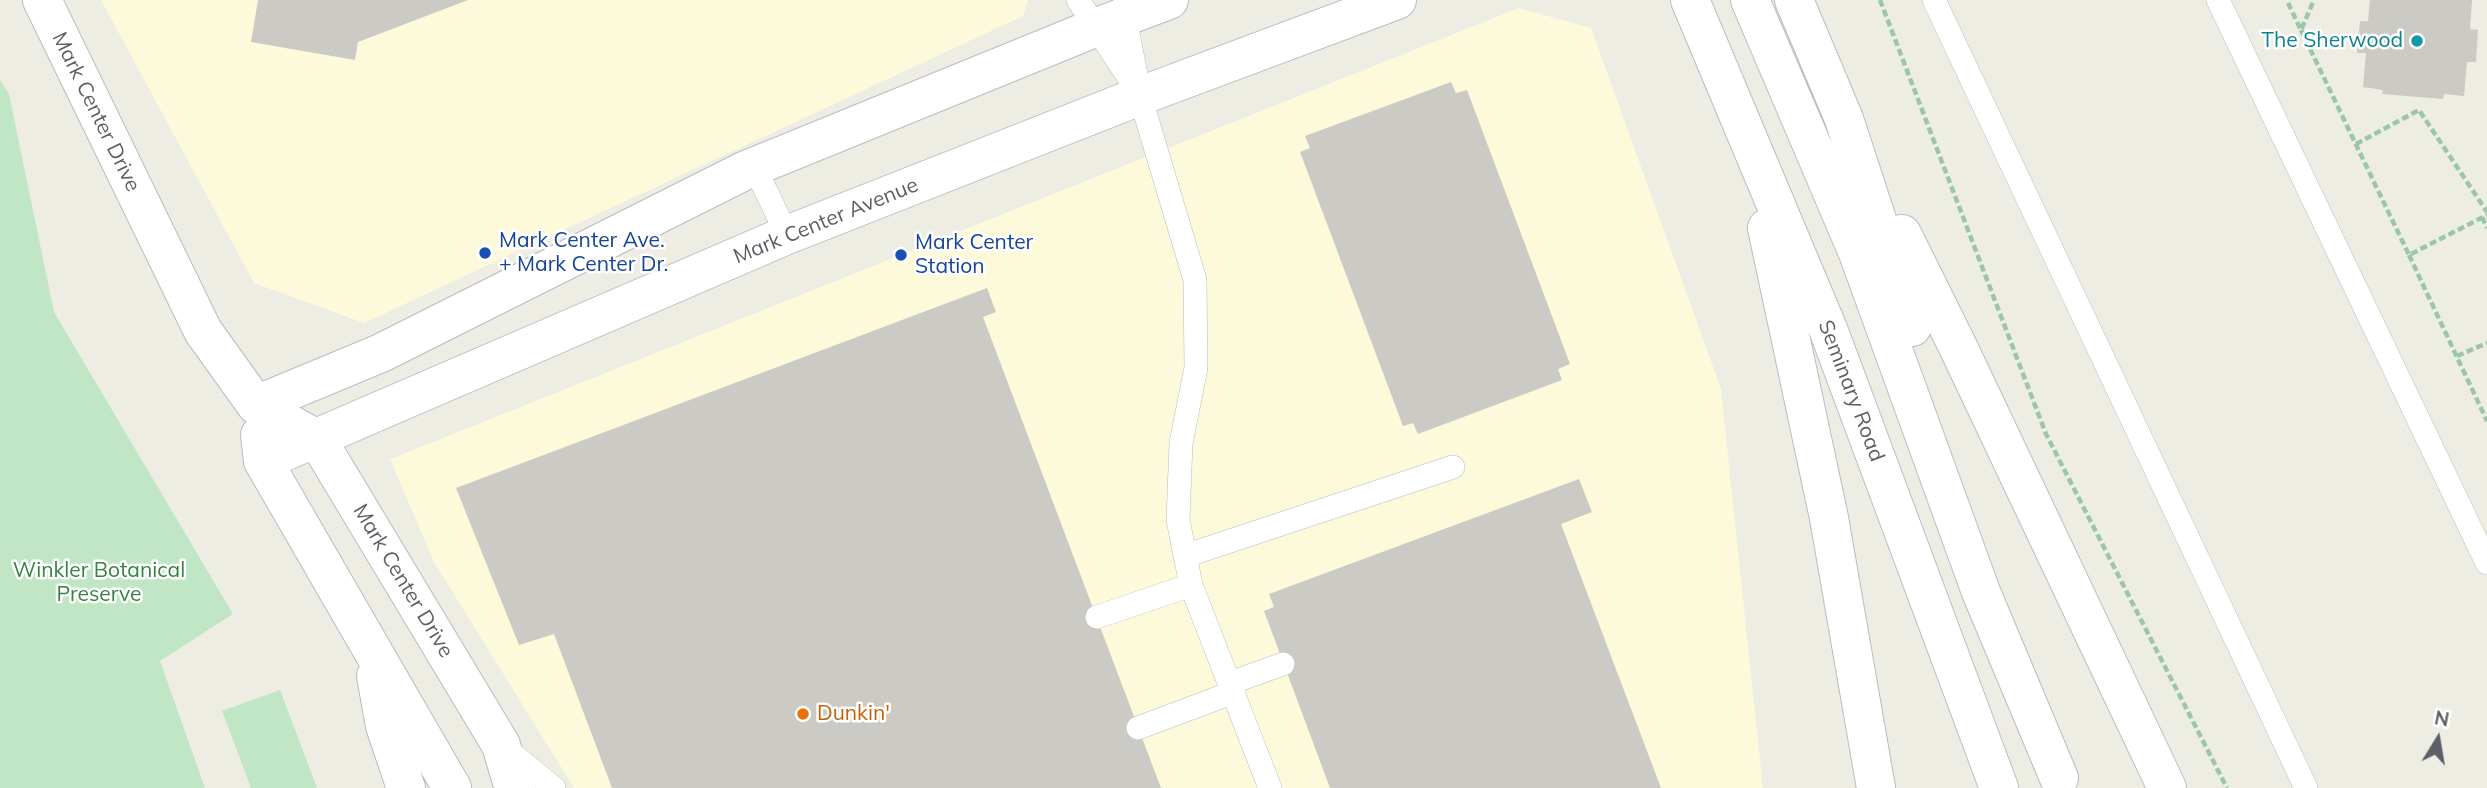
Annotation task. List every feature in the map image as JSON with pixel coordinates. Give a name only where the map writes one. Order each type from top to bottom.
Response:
[{"type":"main road","name":"Mark Center Drive","points":[[42,0],[203,331],[256,405],[317,439],[501,745],[516,788]]},
{"type":"main road","points":[[256,405],[381,353],[754,166],[1105,11],[1169,0]]},
{"type":"main road","name":"Mark Center Avenue","points":[[263,461],[787,235],[1140,96],[1397,0]]},
{"type":"main road","name":"Seminary Road","points":[[1689,0],[1828,329],[1999,788]]},
{"type":"main road","points":[[1750,0],[1858,253],[1982,592],[2061,783]]},
{"type":"main road","points":[[1794,0],[1844,119],[1959,349],[2167,788]]},
{"type":"main road","points":[[1844,119],[2061,783]]},
{"type":"main road","points":[[1747,133],[1829,518],[1876,788]]},
{"type":"main road","name":"Mark Center Drive","points":[[256,405],[263,461],[452,788]]},
{"type":"main road","name":"Mark Center Drive","points":[[371,650],[384,726],[406,788]]},
{"type":"lane","points":[[1934,0],[2306,788]]},
{"type":"lane","points":[[2218,0],[2487,563]]},
{"type":"lane","points":[[1105,11],[1140,96],[1195,280],[1196,368],[1181,443],[1178,520],[1191,585],[1270,788]]},
{"type":"lane","points":[[754,166],[787,235]]},
{"type":"lane","points":[[1185,556],[1453,467]]},
{"type":"lane","points":[[1097,617],[1191,585]]},
{"type":"lane","points":[[1138,728],[1283,664]]},
{"type":"lane","points":[[501,745],[554,788]]},
{"type":"path","points":[[1880,0],[2046,434],[2227,788]]},
{"type":"path","points":[[2301,30],[2314,0]]},
{"type":"path","points":[[2288,3],[2487,421]]},
{"type":"path","points":[[2356,144],[2419,110],[2485,215],[2487,228]]},
{"type":"path","points":[[2409,255],[2485,215]]},
{"type":"path","points":[[2457,356],[2487,343]]},
{"type":"shaded area","points":[[101,0],[1028,0],[1023,16],[364,323],[254,283]]},
{"type":"shaded area","points":[[1519,8],[1591,28],[1721,389],[1763,788],[574,788],[434,562],[390,459]]},
{"type":"green space","name":"Winkler Botanical Preserve","points":[[0,80],[9,94],[54,312],[233,614],[160,661],[205,788],[0,788]]},
{"type":"green space","points":[[280,690],[317,788],[251,788],[222,711]]},
{"type":"building","points":[[258,0],[468,0],[358,42],[355,60],[251,42]]},
{"type":"building","name":"The Sherwood","points":[[2370,0],[2472,0],[2470,29],[2478,30],[2476,62],[2467,62],[2464,96],[2444,94],[2443,99],[2382,94],[2383,90],[2363,87],[2366,53],[2357,53],[2360,21],[2368,21]]},
{"type":"building","points":[[1451,82],[1456,93],[1467,90],[1570,364],[1558,369],[1562,380],[1418,434],[1413,423],[1403,426],[1300,152],[1310,148],[1305,136]]},
{"type":"building","points":[[987,288],[996,312],[983,317],[1161,788],[612,788],[554,634],[519,645],[456,488]]},
{"type":"building","points":[[1579,479],[1592,512],[1561,524],[1661,788],[1330,788],[1264,611],[1274,607],[1269,594]]},
{"type":"place","name":"The Sherwood","points":[[2417,41]]},
{"type":"place","name":"Mark Center Ave. + Mark Center Dr.","points":[[485,253]]},
{"type":"place","name":"Mark Center Station","points":[[901,255]]},
{"type":"place","name":"Dunkin'","points":[[803,714]]}]
